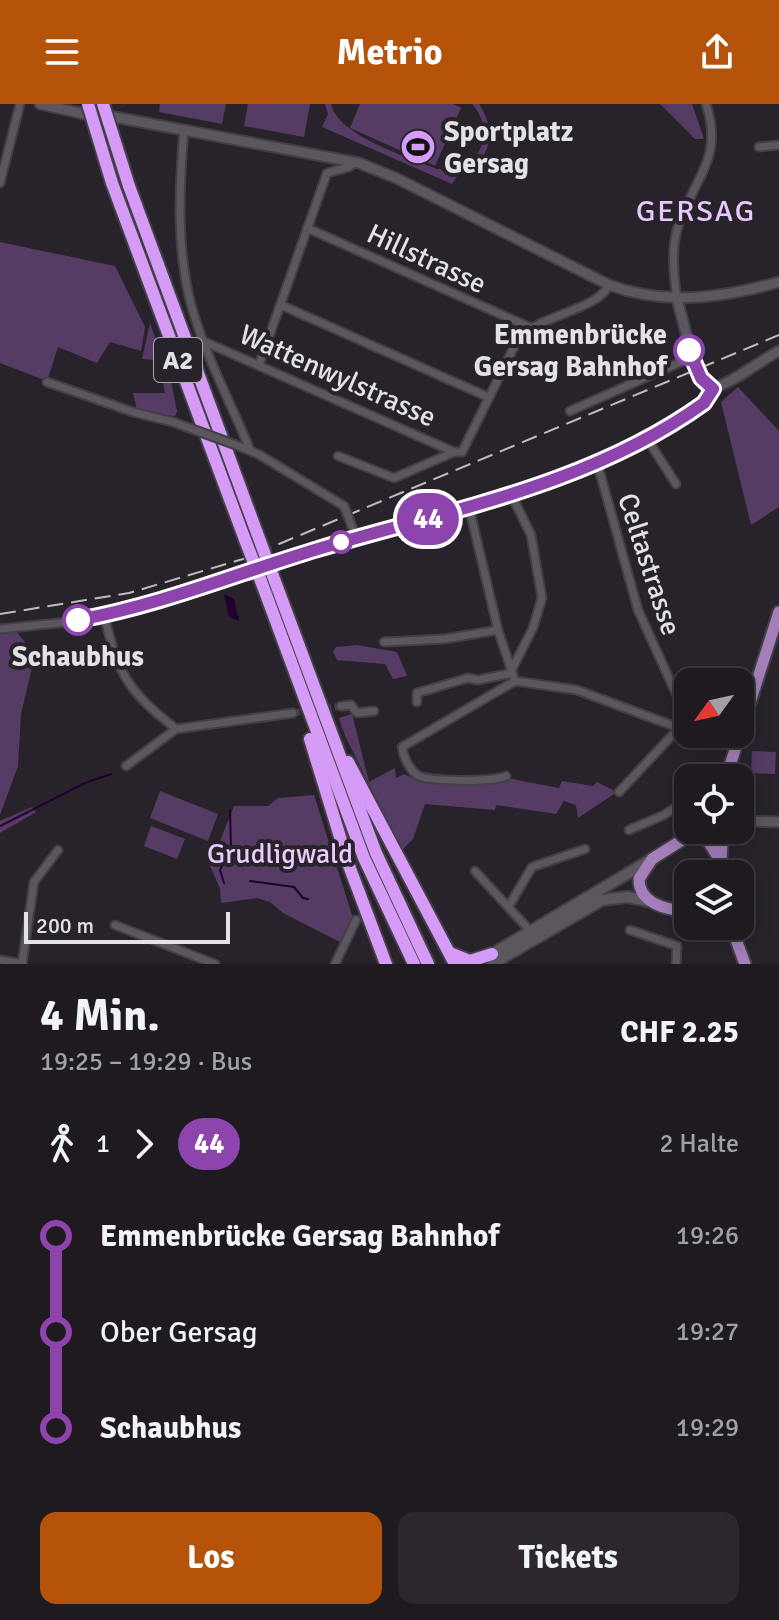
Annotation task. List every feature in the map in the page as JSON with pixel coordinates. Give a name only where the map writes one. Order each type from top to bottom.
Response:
[{"type":"highway","name":"A2","points":[[105,108],[129,186],[251,535],[261,581],[364,858],[414,964]]},
{"type":"highway","name":"A2","points":[[90,110],[112,183],[251,535],[273,576],[371,841],[428,964]]},
{"type":"highway","points":[[292,626],[303,644],[355,775],[453,958],[470,961],[492,959]]},
{"type":"highway","points":[[306,705],[303,718],[342,846],[386,964]]},
{"type":"main road","points":[[754,680],[779,612]]},
{"type":"main road","points":[[475,964],[492,959],[533,935],[676,844]]},
{"type":"main road","points":[[710,844],[719,859]]},
{"type":"main road","points":[[719,859],[721,844]]},
{"type":"main road","points":[[649,901],[641,892],[639,879],[652,859]]},
{"type":"main road","points":[[533,935],[602,900],[620,896],[674,907]]},
{"type":"main road","points":[[735,940],[745,964]]},
{"type":"street","points":[[0,183],[2,163],[20,104]]},
{"type":"street","points":[[40,104],[90,110],[105,108],[184,130],[355,162],[396,178],[609,285],[640,294],[677,299],[740,293],[779,282]]},
{"type":"street","points":[[706,104],[712,136],[711,156],[678,229],[674,252],[677,299],[692,357],[701,378],[713,389]]},
{"type":"street","points":[[90,110],[101,125],[105,108]]},
{"type":"street","points":[[184,130],[181,245],[191,306],[250,450]]},
{"type":"street","points":[[759,147],[779,145]]},
{"type":"street","points":[[259,365],[329,169],[349,167],[355,162]]},
{"type":"street","name":"Hillstrasse","points":[[307,228],[529,327]]},
{"type":"street","points":[[338,456],[394,478],[466,449],[511,350],[529,327],[601,296],[609,285]]},
{"type":"street","points":[[281,305],[488,397]]},
{"type":"street","name":"Wattenwylstrasse","points":[[203,341],[454,452]]},
{"type":"street","points":[[0,629],[104,615],[174,598],[355,535],[511,494],[597,462],[646,437],[692,412],[704,403],[713,389],[724,386],[753,364],[779,351]]},
{"type":"street","points":[[570,411],[692,357]]},
{"type":"street","points":[[47,382],[250,450],[344,506],[355,535]]},
{"type":"street","points":[[646,437],[676,484]]},
{"type":"street","name":"Celtastrasse","points":[[597,462],[638,610],[674,691]]},
{"type":"street","points":[[506,776],[493,780],[423,778],[413,770],[402,747],[513,675],[542,598],[531,535],[511,494]]},
{"type":"street","points":[[469,507],[498,630],[513,675]]},
{"type":"street","points":[[104,615],[120,673],[130,688],[176,729]]},
{"type":"street","points":[[384,642],[444,639],[498,630]]},
{"type":"street","points":[[417,702],[417,693],[468,678],[478,680],[513,675],[577,690],[674,726]]},
{"type":"street","points":[[341,706],[351,705],[357,713],[374,711]]},
{"type":"street","points":[[126,766],[176,729],[293,713]]},
{"type":"street","points":[[619,792],[674,733]]},
{"type":"street","points":[[629,830],[674,808]]},
{"type":"street","points":[[754,822],[778,823]]},
{"type":"street","points":[[509,906],[532,867],[585,849]]},
{"type":"street","points":[[0,960],[22,964],[34,882],[58,850]]},
{"type":"street","points":[[475,871],[533,935]]},
{"type":"street","points":[[335,964],[356,920]]},
{"type":"street","points":[[115,925],[215,964]]},
{"type":"street","points":[[630,930],[677,946],[676,964]]},
{"type":"green space","points":[[160,104],[226,104],[222,124],[159,112]]},
{"type":"green space","points":[[248,104],[310,104],[304,137],[244,126]]},
{"type":"green space","points":[[325,104],[331,104],[346,126],[360,135],[437,169],[463,166],[480,150],[484,128],[472,104],[479,104],[487,119],[489,143],[473,167],[452,184],[322,127],[328,114]]},
{"type":"green space","name":"Sportplatz Gersag","points":[[360,104],[453,104],[461,108],[435,166],[350,128]]},
{"type":"green space","points":[[660,104],[692,104],[704,139],[695,139]]},
{"type":"green space","points":[[0,242],[115,266],[145,327],[141,351],[110,342],[97,363],[58,347],[47,381],[0,363]]},
{"type":"green space","points":[[150,323],[171,381],[177,411],[175,416],[137,410],[133,393],[165,393],[159,360],[142,359]]},
{"type":"green space","points":[[738,387],[779,431],[779,507],[751,525],[721,402]]},
{"type":"green space","points":[[16,631],[35,655],[21,714],[18,766],[0,815],[0,633]]},
{"type":"green space","points":[[357,645],[397,652],[407,676],[393,679],[385,664],[337,660],[333,652],[336,647]]},
{"type":"green space","points":[[352,714],[369,782],[395,768],[396,778],[404,774],[414,779],[489,783],[507,778],[559,788],[562,781],[593,786],[597,782],[617,792],[578,818],[576,805],[564,801],[556,814],[496,805],[495,810],[425,804],[413,839],[402,850],[345,736],[339,718]]},
{"type":"green space","points":[[752,751],[776,752],[775,774],[754,773],[754,764],[751,764]]},
{"type":"green space","points":[[160,791],[218,814],[208,841],[150,818]]},
{"type":"green space","name":"Grudligwald","points":[[314,795],[353,918],[340,942],[283,913],[270,902],[257,898],[221,903],[220,889],[210,866],[234,806],[268,806],[278,798]]},
{"type":"green space","points":[[32,807],[36,812],[0,833],[0,821]]},
{"type":"green space","points":[[151,826],[185,839],[177,859],[144,846]]},
{"type":"shaded area","points":[[224,594],[234,599],[239,621],[229,617]]},
{"type":"waterway","points":[[0,826],[85,783],[111,774]]},
{"type":"waterway","points":[[224,883],[220,870],[231,851],[230,810]]},
{"type":"waterway","points":[[250,881],[294,887],[303,898],[308,899]]},
{"type":"tunnel","points":[[293,713],[341,706]]},
{"type":"railway","points":[[0,614],[129,593],[243,559],[779,335]]},
{"type":"bus line","name":"44","points":[[78,620],[174,598],[286,559],[420,522],[579,470],[704,403],[713,389],[701,378],[689,350]]},
{"type":"place","name":"Sportplatz Gersag","points":[[418,147]]},
{"type":"place","name":"Emmenbrücke Gersag Bahnhof","points":[[689,350]]},
{"type":"place","name":"Schaubhus","points":[[78,620]]},
{"type":"district","name":"GERSAG","points":[[696,211]]}]
